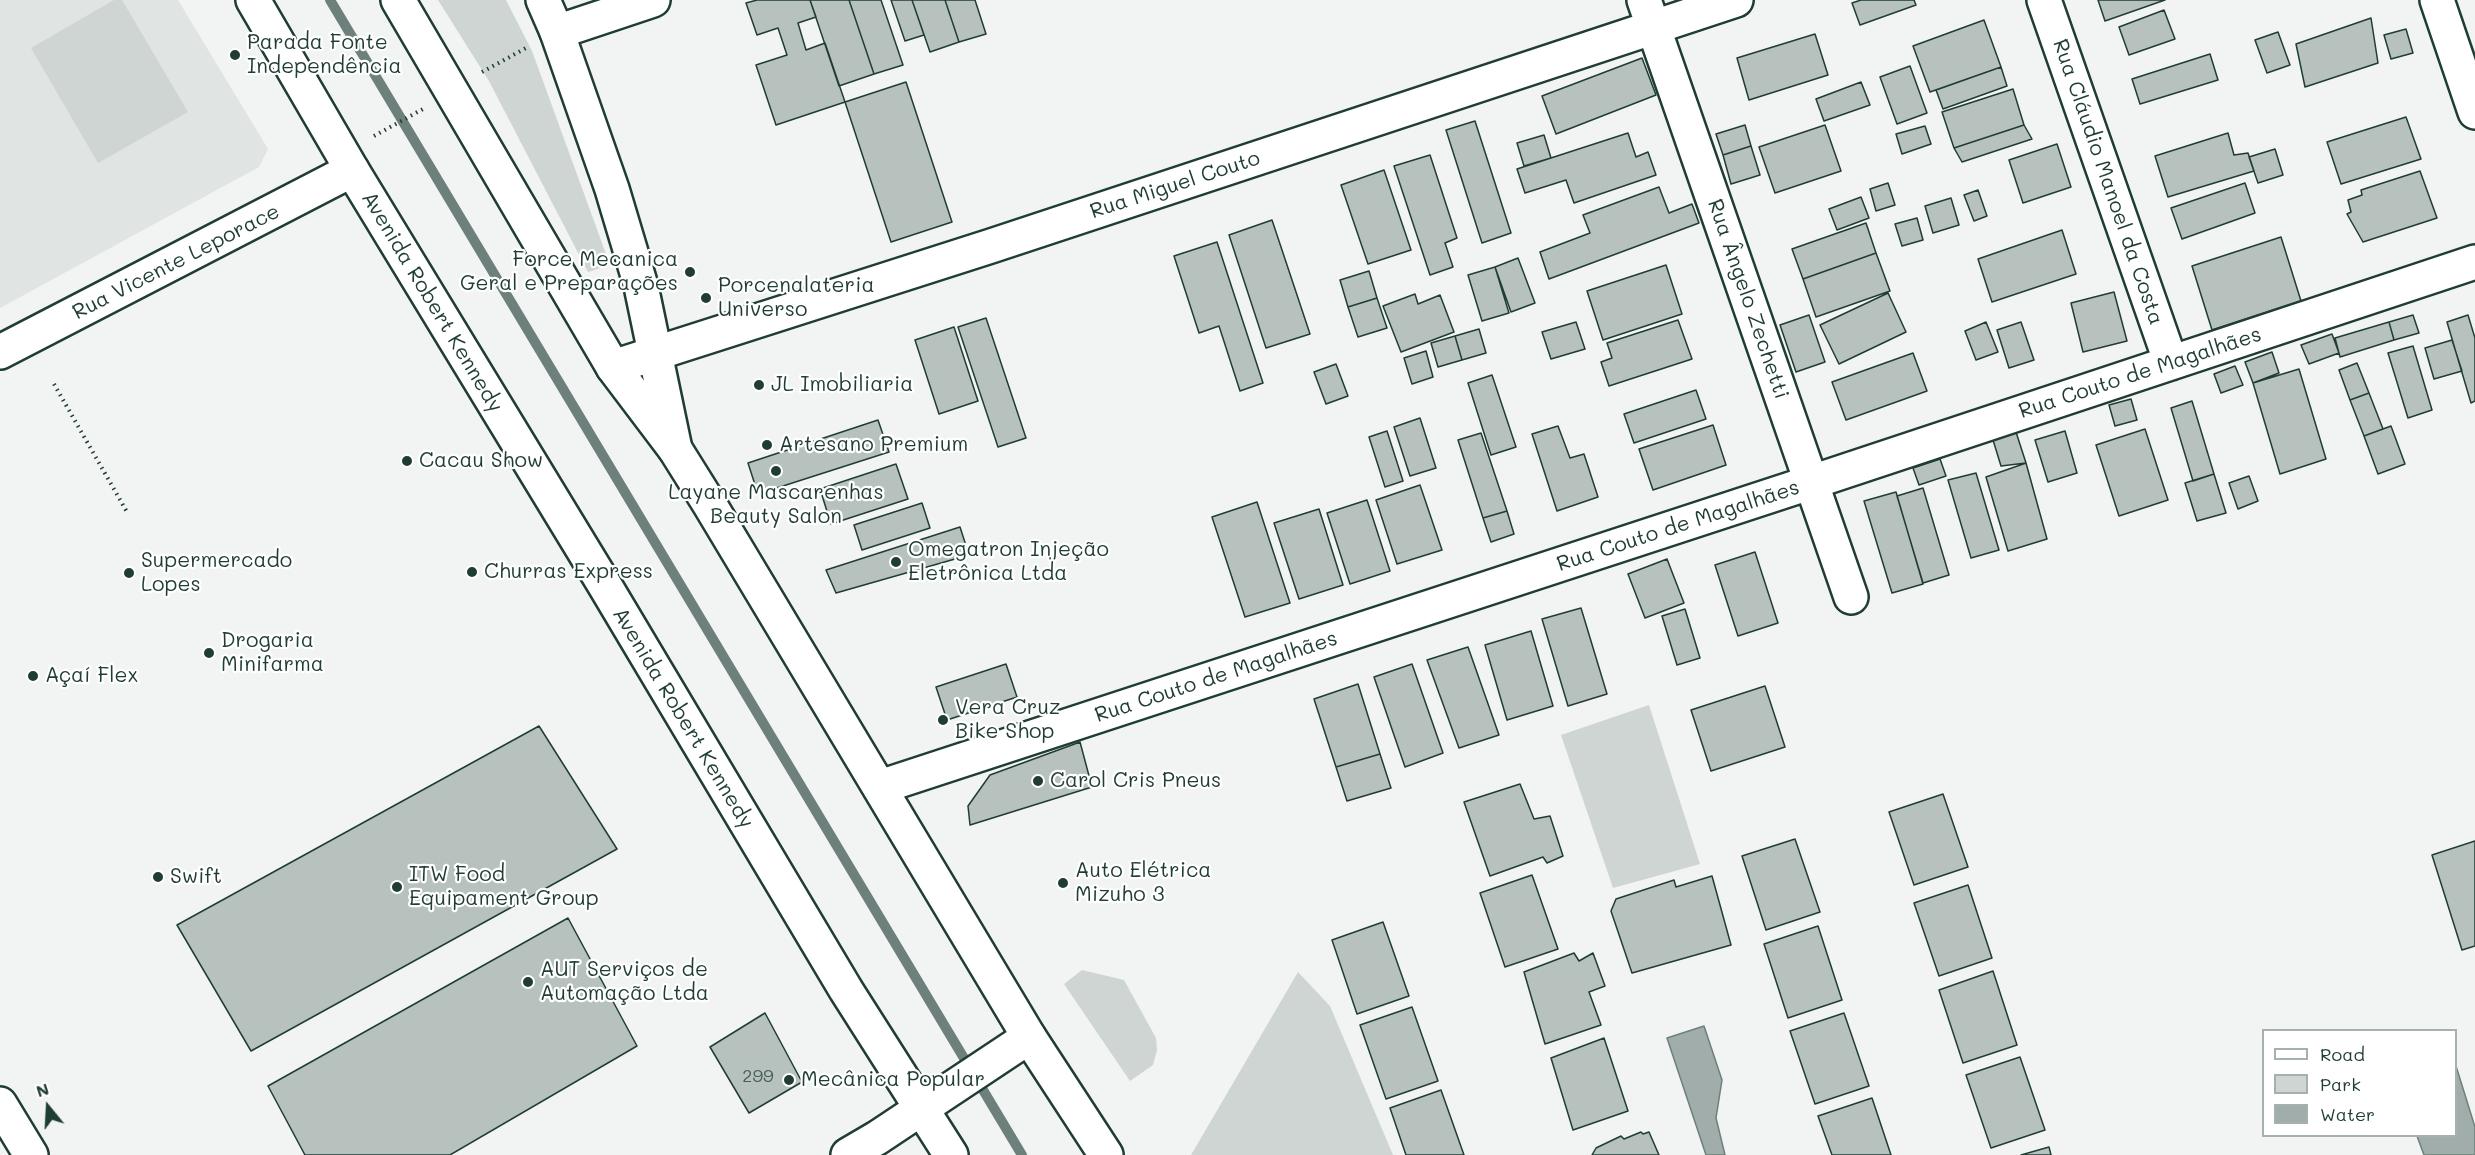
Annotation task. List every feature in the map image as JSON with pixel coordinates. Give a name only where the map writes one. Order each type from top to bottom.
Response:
[{"type":"street","name":"Avenida Robert Kennedy","points":[[253,0],[352,170],[604,584],[846,990],[927,1105],[951,1155]]},
{"type":"street","points":[[398,0],[441,96],[613,368],[675,449],[1029,1037],[1106,1155]]},
{"type":"street","points":[[543,0],[557,32],[612,189],[641,286],[675,449]]},
{"type":"street","points":[[557,32],[653,0]]},
{"type":"street","name":"Rua Miguel Couto","points":[[613,368],[991,246],[1648,14],[1736,0]]},
{"type":"street","name":"Rua Cláudio Manoel da Costa","points":[[2044,0],[2171,363]]},
{"type":"street","points":[[2437,0],[2475,112]]},
{"type":"street","name":"Rua Ângelo Zechetti","points":[[1648,14],[1851,597]]},
{"type":"street","name":"Rua Vicente Leporace","points":[[0,352],[352,170]]},
{"type":"street","name":"Rua Couto de Magalhães","points":[[880,787],[2475,262]]},
{"type":"street","points":[[848,1155],[1029,1037]]},
{"type":"street","points":[[0,1104],[31,1155]]},
{"type":"path","points":[[370,138],[557,32]]},
{"type":"path","points":[[54,384],[127,512]]},
{"type":"shaded area","points":[[0,0],[178,0],[268,149],[259,167],[0,308]]},
{"type":"green space","points":[[114,0],[122,0],[188,112],[98,163],[31,48]]},
{"type":"green space","points":[[438,0],[506,0],[532,51],[610,265],[588,272],[489,81]]},
{"type":"green space","points":[[1649,705],[1700,864],[1613,888],[1561,735]]},
{"type":"green space","points":[[1082,970],[1124,980],[1156,1038],[1157,1050],[1153,1065],[1130,1081],[1064,984]]},
{"type":"green space","points":[[1298,972],[1330,1006],[1393,1155],[1191,1155]]},
{"type":"water","points":[[1704,1026],[1722,1080],[1716,1118],[1725,1155],[1706,1155],[1667,1038]]},
{"type":"water","points":[[2457,1069],[2475,1127],[2475,1155],[2424,1155],[2417,1137],[2457,1137]]},
{"type":"building","points":[[757,0],[810,0],[816,17],[798,23],[806,50],[825,43],[845,102],[776,125],[756,65],[787,55],[778,28],[757,35],[746,3]]},
{"type":"building","points":[[810,0],[849,0],[874,74],[839,86]]},
{"type":"building","points":[[849,0],[881,0],[903,65],[874,74]]},
{"type":"building","points":[[891,0],[912,0],[924,35],[905,41]]},
{"type":"building","points":[[912,0],[945,0],[959,42],[930,52]]},
{"type":"building","points":[[945,0],[975,0],[986,34],[959,42]]},
{"type":"building","points":[[1861,0],[1914,0],[1916,5],[1860,25],[1852,3]]},
{"type":"building","points":[[2098,0],[2165,0],[2105,21]]},
{"type":"building","points":[[2164,10],[2175,39],[2129,55],[2119,27]]},
{"type":"building","points":[[2371,18],[2378,63],[2305,87],[2296,44]]},
{"type":"building","points":[[1984,20],[2001,67],[1930,92],[1913,46]]},
{"type":"building","points":[[2406,29],[2413,53],[2391,59],[2384,35]]},
{"type":"building","points":[[2278,32],[2290,65],[2267,73],[2255,40]]},
{"type":"building","points":[[1815,34],[1828,75],[1749,100],[1737,58]]},
{"type":"building","points":[[2210,54],[2218,80],[2140,104],[2132,79]]},
{"type":"building","points":[[1642,58],[1656,95],[1556,134],[1542,96]]},
{"type":"building","points":[[1910,66],[1927,113],[1897,124],[1880,77]]},
{"type":"building","points":[[2001,67],[2007,86],[1943,109],[1936,90]]},
{"type":"building","points":[[906,82],[952,222],[891,242],[845,102]]},
{"type":"building","points":[[1861,82],[1870,105],[1824,121],[1816,99]]},
{"type":"building","points":[[2013,89],[2024,125],[1954,148],[1942,112]]},
{"type":"building","points":[[2406,117],[2421,159],[2341,184],[2327,142]]},
{"type":"building","points":[[1475,121],[1511,233],[1482,243],[1446,130]]},
{"type":"building","points":[[1745,125],[1751,146],[1723,155],[1716,134]]},
{"type":"building","points":[[1825,125],[1841,171],[1775,193],[1759,147]]},
{"type":"building","points":[[2024,125],[2032,139],[1962,162],[1954,148]]},
{"type":"building","points":[[1925,126],[1931,144],[1902,154],[1896,134]]},
{"type":"building","points":[[1628,133],[1636,157],[1648,152],[1656,175],[1574,203],[1566,180],[1525,193],[1517,169]]},
{"type":"building","points":[[2228,133],[2234,155],[2248,153],[2254,171],[2168,197],[2155,156]]},
{"type":"building","points":[[1544,135],[1551,158],[1524,166],[1517,143]]},
{"type":"building","points":[[2057,144],[2071,187],[2023,203],[2009,160]]},
{"type":"building","points":[[1751,146],[1760,175],[1731,184],[1723,155]]},
{"type":"building","points":[[2275,149],[2283,175],[2258,183],[2249,157]]},
{"type":"building","points":[[1430,155],[1457,238],[1445,243],[1453,267],[1430,275],[1394,166]]},
{"type":"building","points":[[1384,170],[1411,250],[1368,264],[1341,185]]},
{"type":"building","points":[[2420,171],[2437,218],[2363,242],[2347,214],[2351,212],[2348,200],[2362,195],[2361,190]]},
{"type":"building","points":[[1888,183],[1895,205],[1876,211],[1870,189]]},
{"type":"building","points":[[2245,183],[2255,213],[2182,239],[2171,208]]},
{"type":"building","points":[[1659,187],[1669,213],[1692,204],[1699,223],[1549,279],[1540,252],[1590,233],[1583,215]]},
{"type":"building","points":[[1978,190],[1987,216],[1974,221],[1964,195]]},
{"type":"building","points":[[1861,197],[1869,218],[1837,230],[1829,209]]},
{"type":"building","points":[[1951,198],[1959,225],[1933,233],[1925,206]]},
{"type":"building","points":[[1917,218],[1923,240],[1902,246],[1895,224]]},
{"type":"building","points":[[1272,220],[1310,334],[1266,348],[1229,235]]},
{"type":"building","points":[[1866,223],[1876,253],[1803,279],[1792,249]]},
{"type":"building","points":[[2062,230],[2076,274],[1992,302],[1978,259]]},
{"type":"building","points":[[2281,237],[2301,301],[2212,330],[2192,266]]},
{"type":"building","points":[[1217,242],[1263,383],[1240,391],[1219,326],[1199,333],[1174,256]]},
{"type":"building","points":[[1876,253],[1890,291],[1816,317],[1803,279]]},
{"type":"building","points":[[1518,258],[1535,303],[1511,312],[1495,267]]},
{"type":"building","points":[[1666,265],[1682,314],[1603,340],[1587,291]]},
{"type":"building","points":[[1495,267],[1509,313],[1482,321],[1468,275]]},
{"type":"building","points":[[1369,271],[1377,298],[1348,307],[1340,280]]},
{"type":"building","points":[[2114,292],[2127,341],[2083,352],[2071,303]]},
{"type":"building","points":[[1888,293],[1906,332],[1839,364],[1820,325]]},
{"type":"building","points":[[1415,294],[1418,304],[1440,295],[1454,332],[1401,352],[1383,306]]},
{"type":"building","points":[[1377,298],[1387,328],[1358,337],[1348,307]]},
{"type":"building","points":[[1809,315],[1825,362],[1796,372],[1780,325]]},
{"type":"building","points":[[2413,315],[2419,333],[2394,340],[2389,322]]},
{"type":"building","points":[[2468,315],[2475,338],[2475,401],[2471,403],[2447,322]]},
{"type":"building","points":[[986,318],[1026,438],[998,447],[958,327]]},
{"type":"building","points":[[1678,320],[1692,359],[1609,386],[1601,362],[1612,358],[1607,343]]},
{"type":"building","points":[[1576,322],[1585,349],[1551,359],[1542,332]]},
{"type":"building","points":[[1986,322],[1998,352],[1976,360],[1965,331]]},
{"type":"building","points":[[2021,322],[2034,360],[2009,368],[1997,330]]},
{"type":"building","points":[[2389,322],[2394,340],[2340,357],[2335,338]]},
{"type":"building","points":[[954,327],[978,401],[939,414],[915,340]]},
{"type":"building","points":[[1479,329],[1486,353],[1462,360],[1455,336]]},
{"type":"building","points":[[2332,334],[2339,353],[2309,364],[2301,345]]},
{"type":"building","points":[[1455,336],[1462,360],[1438,367],[1431,343]]},
{"type":"building","points":[[2452,340],[2462,371],[2434,379],[2425,348]]},
{"type":"building","points":[[2413,346],[2432,410],[2408,418],[2388,353]]},
{"type":"building","points":[[1426,351],[1433,377],[1412,384],[1404,358]]},
{"type":"building","points":[[2272,352],[2279,373],[2253,383],[2245,362]]},
{"type":"building","points":[[1913,353],[1927,391],[1846,420],[1832,382]]},
{"type":"building","points":[[2357,363],[2369,393],[2350,400],[2339,370]]},
{"type":"building","points":[[1336,364],[1348,396],[1326,404],[1314,372]]},
{"type":"building","points":[[2235,366],[2243,385],[2221,393],[2214,374]]},
{"type":"building","points":[[2299,369],[2326,459],[2280,474],[2253,383]]},
{"type":"building","points":[[1492,375],[1516,447],[1491,455],[1468,383]]},
{"type":"building","points":[[1696,390],[1706,419],[1634,443],[1624,414]]},
{"type":"building","points":[[2369,393],[2383,429],[2364,436],[2350,400]]},
{"type":"building","points":[[2131,399],[2137,420],[2115,426],[2109,405]]},
{"type":"building","points":[[2192,401],[2214,474],[2193,481],[2171,408]]},
{"type":"building","points":[[1420,418],[1436,468],[1410,476],[1394,427]]},
{"type":"building","points":[[878,420],[889,452],[758,494],[748,463]]},
{"type":"building","points":[[1713,425],[1726,465],[1653,490],[1639,449]]},
{"type":"building","points":[[1558,426],[1570,458],[1584,454],[1598,497],[1557,511],[1532,434]]},
{"type":"building","points":[[2391,426],[2405,464],[2378,474],[2364,436]]},
{"type":"building","points":[[2145,429],[2168,500],[2119,516],[2096,445]]},
{"type":"building","points":[[1387,431],[1403,481],[1385,487],[1369,437]]},
{"type":"building","points":[[2065,431],[2077,473],[2048,482],[2035,440]]},
{"type":"building","points":[[2016,432],[2026,463],[2001,466],[1993,440]]},
{"type":"building","points":[[1481,433],[1507,511],[1483,518],[1458,440]]},
{"type":"building","points":[[1940,459],[1946,476],[1919,485],[1913,468]]},
{"type":"building","points":[[2026,463],[2047,539],[2008,551],[1986,477]]},
{"type":"building","points":[[896,464],[908,499],[831,524],[820,489]]},
{"type":"building","points":[[1976,473],[1999,550],[1971,558],[1948,480]]},
{"type":"building","points":[[2214,474],[2226,513],[2197,521],[2185,483]]},
{"type":"building","points":[[2249,476],[2258,501],[2238,509],[2229,483]]},
{"type":"building","points":[[1420,485],[1442,550],[1397,564],[1376,500]]},
{"type":"building","points":[[1923,488],[1949,575],[1923,583],[1897,496]]},
{"type":"building","points":[[1896,492],[1923,584],[1892,593],[1864,501]]},
{"type":"building","points":[[1367,500],[1390,571],[1350,584],[1327,513]]},
{"type":"building","points":[[1257,502],[1290,603],[1245,617],[1212,517]]},
{"type":"building","points":[[922,503],[930,528],[862,550],[854,525]]},
{"type":"building","points":[[1319,509],[1343,585],[1299,599],[1274,523]]},
{"type":"building","points":[[1507,511],[1514,534],[1491,542],[1483,518]]},
{"type":"building","name":"Omegatron Injeção Eletrônica Ltda","points":[[960,527],[969,555],[836,593],[826,570]]},
{"type":"building","points":[[1755,552],[1778,623],[1738,636],[1715,565]]},
{"type":"building","points":[[1667,559],[1684,603],[1645,618],[1628,574]]},
{"type":"building","points":[[1581,608],[1607,694],[1568,706],[1542,619]]},
{"type":"building","points":[[1685,609],[1700,658],[1677,665],[1662,616]]},
{"type":"building","points":[[1531,631],[1553,706],[1507,720],[1485,645]]},
{"type":"building","points":[[1468,647],[1499,735],[1459,748],[1427,660]]},
{"type":"building","points":[[1006,664],[1017,697],[947,720],[936,687]]},
{"type":"building","points":[[1412,664],[1443,753],[1405,767],[1374,677]]},
{"type":"building","points":[[1358,684],[1380,754],[1336,767],[1314,699]]},
{"type":"building","points":[[1765,686],[1785,747],[1711,771],[1691,710]]},
{"type":"building","name":"ITW Food Equipament Group","points":[[539,726],[617,849],[251,1051],[177,925]]},
{"type":"building","name":"Carol Cris Pneus","points":[[1080,742],[1092,787],[970,825],[968,806],[990,775]]},
{"type":"building","points":[[1380,754],[1391,788],[1347,801],[1336,767]]},
{"type":"building","points":[[1520,784],[1534,819],[1550,816],[1563,856],[1547,863],[1543,857],[1490,876],[1464,802]]},
{"type":"building","points":[[1943,794],[1968,867],[1914,885],[1889,812]]},
{"type":"building","points":[[1795,839],[1820,912],[1766,930],[1742,856]]},
{"type":"building","points":[[2475,841],[2475,946],[2462,950],[2432,855]]},
{"type":"building","points":[[1532,875],[1558,949],[1505,967],[1480,893]]},
{"type":"building","points":[[1712,876],[1731,945],[1632,973],[1611,911],[1616,899],[1674,880],[1676,887]]},
{"type":"building","points":[[1968,885],[1992,958],[1939,976],[1914,903]]},
{"type":"building","name":"AUT Serviços de Automação Ltda","points":[[568,918],[637,1046],[450,1155],[305,1155],[268,1086]]},
{"type":"building","points":[[1383,922],[1409,996],[1357,1014],[1332,940]]},
{"type":"building","points":[[1818,926],[1842,1000],[1788,1018],[1764,944]]},
{"type":"building","points":[[1574,953],[1579,961],[1593,953],[1605,986],[1589,992],[1601,1025],[1545,1044],[1524,972]]},
{"type":"building","points":[[1993,971],[2017,1045],[1963,1063],[1939,990]]},
{"type":"building","points":[[1412,1007],[1438,1081],[1386,1099],[1360,1025]]},
{"type":"building","points":[[765,1013],[802,1082],[749,1113],[710,1047]]},
{"type":"building","points":[[1844,1013],[1869,1086],[1815,1104],[1790,1031]]},
{"type":"building","points":[[1604,1038],[1628,1111],[1573,1130],[1551,1058]]},
{"type":"building","points":[[2020,1057],[2045,1130],[1991,1148],[1966,1075]]},
{"type":"building","points":[[1441,1090],[1464,1155],[1406,1155],[1390,1108]]},
{"type":"building","points":[[1872,1098],[1891,1155],[1832,1155],[1818,1116]]},
{"type":"building","points":[[1641,1132],[1643,1134],[1649,1132],[1659,1155],[1592,1155],[1596,1148],[1621,1136],[1624,1139]]},
{"type":"building","points":[[2049,1147],[2051,1155],[2021,1155]]},
{"type":"waterway","points":[[330,0],[1022,1155]]},
{"type":"place","name":"Parada Fonte Independência","points":[[235,55]]},
{"type":"place","name":"Force Mecanica Geral e Preparações","points":[[690,272]]},
{"type":"place","name":"Porcenalateria Universo","points":[[706,298]]},
{"type":"place","name":"JL Imobiliaria","points":[[759,385]]},
{"type":"place","name":"Artesano Premium","points":[[767,445]]},
{"type":"place","name":"Cacau Show","points":[[407,461]]},
{"type":"place","name":"Layane Mascarenhas Beauty Salon","points":[[776,471]]},
{"type":"place","name":"Omegatron Injeção Eletrônica Ltda","points":[[896,562]]},
{"type":"place","name":"Churras Express","points":[[472,572]]},
{"type":"place","name":"Supermercado Lopes","points":[[129,573]]},
{"type":"place","name":"Drogaria Minifarma","points":[[209,653]]},
{"type":"place","name":"Açaí Flex","points":[[33,676]]},
{"type":"place","name":"Vera Cruz Bike Shop","points":[[943,720]]},
{"type":"place","name":"Carol Cris Pneus","points":[[1038,781]]},
{"type":"place","name":"Swift","points":[[158,877]]},
{"type":"place","name":"Auto Elétrica Mizuho 3","points":[[1063,883]]},
{"type":"place","name":"ITW Food Equipament Group","points":[[397,887]]},
{"type":"place","name":"AUT Serviços de Automação Ltda","points":[[528,982]]},
{"type":"place","name":"Mecânica Popular","points":[[789,1080]]}]
